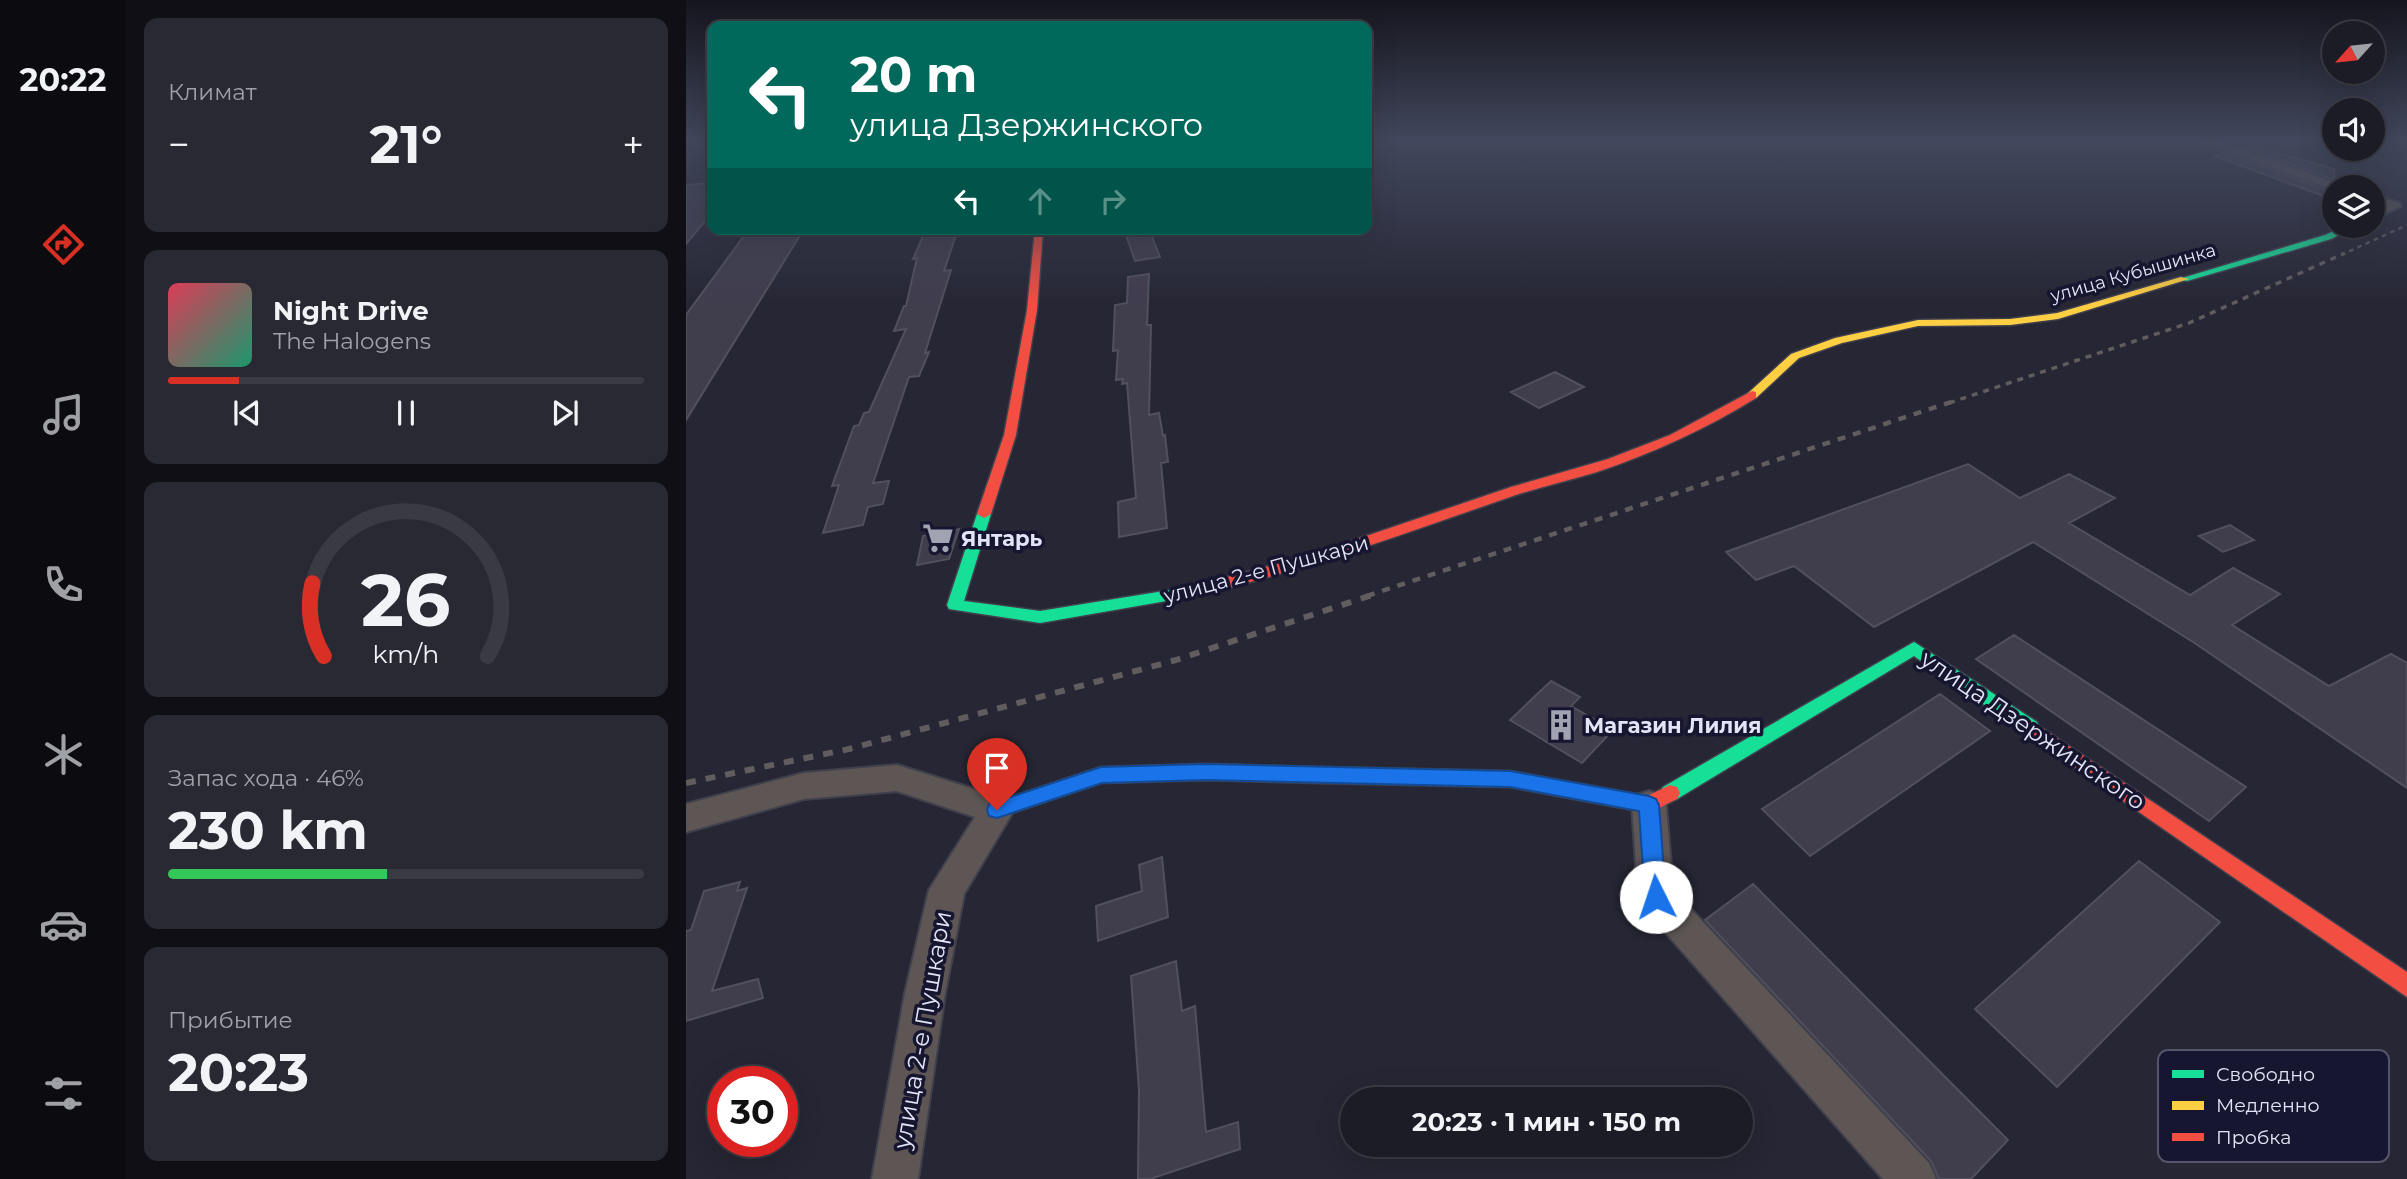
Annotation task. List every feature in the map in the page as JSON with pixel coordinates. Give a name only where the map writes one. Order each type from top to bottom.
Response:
[{"type":"street","points":[[2385,210],[2401,203]]},
{"type":"street","name":"улица 2-е Пушкари","points":[[1039,235],[1032,310],[1010,435],[955,605],[1040,617],[1198,591],[1357,547],[1509,493],[1595,468],[1669,440],[1723,414],[1763,387],[1795,356],[1839,340],[1917,323]]},
{"type":"street","name":"улица Кубышинка","points":[[1917,323],[2010,322],[2058,316],[2325,238]]},
{"type":"street","name":"улица Дзержинского","points":[[1649,805],[1914,648],[2407,986]]},
{"type":"street","points":[[686,818],[804,786],[897,779],[997,810],[1101,775],[1205,772],[1510,779],[1649,805],[1656,897],[1913,1179]]},
{"type":"street","name":"улица 2-е Пушкари","points":[[895,1179],[925,993],[947,890],[997,810]]},
{"type":"building","points":[[686,195],[707,195],[707,219],[686,244]]},
{"type":"building","points":[[745,235],[800,235],[686,420],[686,315]]},
{"type":"building","points":[[956,235],[944,271],[951,270],[925,353],[929,352],[919,376],[909,377],[873,483],[889,481],[883,504],[868,507],[863,525],[823,533],[839,485],[832,486],[854,426],[859,425],[864,413],[869,412],[906,329],[894,331],[906,306],[917,258],[913,259],[923,236]]},
{"type":"building","points":[[1126,235],[1151,235],[1160,257],[1135,261]]},
{"type":"building","points":[[1149,274],[1149,415],[1159,413],[1163,436],[1165,435],[1168,462],[1161,463],[1167,528],[1119,537],[1118,502],[1136,498],[1127,383],[1122,384],[1123,379],[1116,380],[1118,350],[1113,351],[1115,305],[1127,303],[1128,277]]},
{"type":"building","points":[[1555,372],[1584,387],[1539,408],[1511,392]]},
{"type":"building","points":[[1968,464],[2020,498],[2069,474],[2115,498],[2069,523],[2190,595],[2233,568],[2280,594],[2232,625],[2329,686],[2391,654],[2407,663],[2407,788],[2193,642],[2033,542],[1874,627],[1794,566],[1756,580],[1726,552]]},
{"type":"building","points":[[2230,525],[2254,540],[2223,552],[2199,536]]},
{"type":"building","points":[[959,529],[949,559],[917,565],[923,536]]},
{"type":"building","points":[[2014,635],[2246,787],[2209,821],[1976,659]]},
{"type":"building","name":"Магазин Лилия","points":[[1551,681],[1580,697],[1571,706],[1613,730],[1582,763],[1510,720]]},
{"type":"building","points":[[1940,694],[1990,731],[1810,856],[1762,809]]},
{"type":"building","points":[[1162,857],[1168,917],[1098,941],[1096,906],[1142,891],[1139,865]]},
{"type":"building","points":[[2139,861],[2220,922],[2057,1087],[1975,1009]]},
{"type":"building","points":[[740,882],[737,891],[747,888],[712,991],[758,979],[763,998],[686,1021],[686,931],[691,930],[704,891]]},
{"type":"building","points":[[1753,884],[2008,1140],[1971,1179],[1939,1179],[1931,1161],[1705,920]]},
{"type":"building","points":[[1176,961],[1182,1011],[1195,1006],[1206,1132],[1238,1122],[1240,1149],[1150,1179],[1138,1179],[1139,1091],[1131,976]]},
{"type":"railway","points":[[2341,255],[2407,225]]},
{"type":"railway","points":[[1949,403],[2189,323],[2345,253]]},
{"type":"railway","points":[[1367,596],[1954,401]]},
{"type":"railway","points":[[686,783],[849,749],[1176,660],[1372,595]]},
{"type":"traffic: fast","points":[[2184,279],[2325,238]]},
{"type":"traffic: fast","points":[[984,514],[955,605],[1040,617],[1195,591]]},
{"type":"traffic: fast","points":[[1670,793],[1914,648],[2030,727]]},
{"type":"traffic: fast","points":[[997,810],[1101,775],[1205,772],[1321,775]]},
{"type":"traffic: slow","points":[[1752,395],[1795,356],[1839,340],[1918,323],[2010,322],[2058,316],[2184,279]]},
{"type":"traffic: jam","points":[[984,514],[1010,435],[1032,310],[1038,235]]},
{"type":"traffic: jam","points":[[1195,591],[1313,560],[1516,490],[1613,462],[1695,428],[1752,395]]},
{"type":"traffic: jam","points":[[2030,727],[2407,986]]},
{"type":"traffic: jam","points":[[1321,775],[1510,779],[1649,805],[1670,793]]},
{"type":"place","name":"Янтарь","points":[[938,538]]},
{"type":"place","name":"Магазин Лилия","points":[[1561,725]]},
{"type":"route","points":[[997,810],[1101,775],[1205,772],[1510,779],[1649,805],[1656,897]]}]
